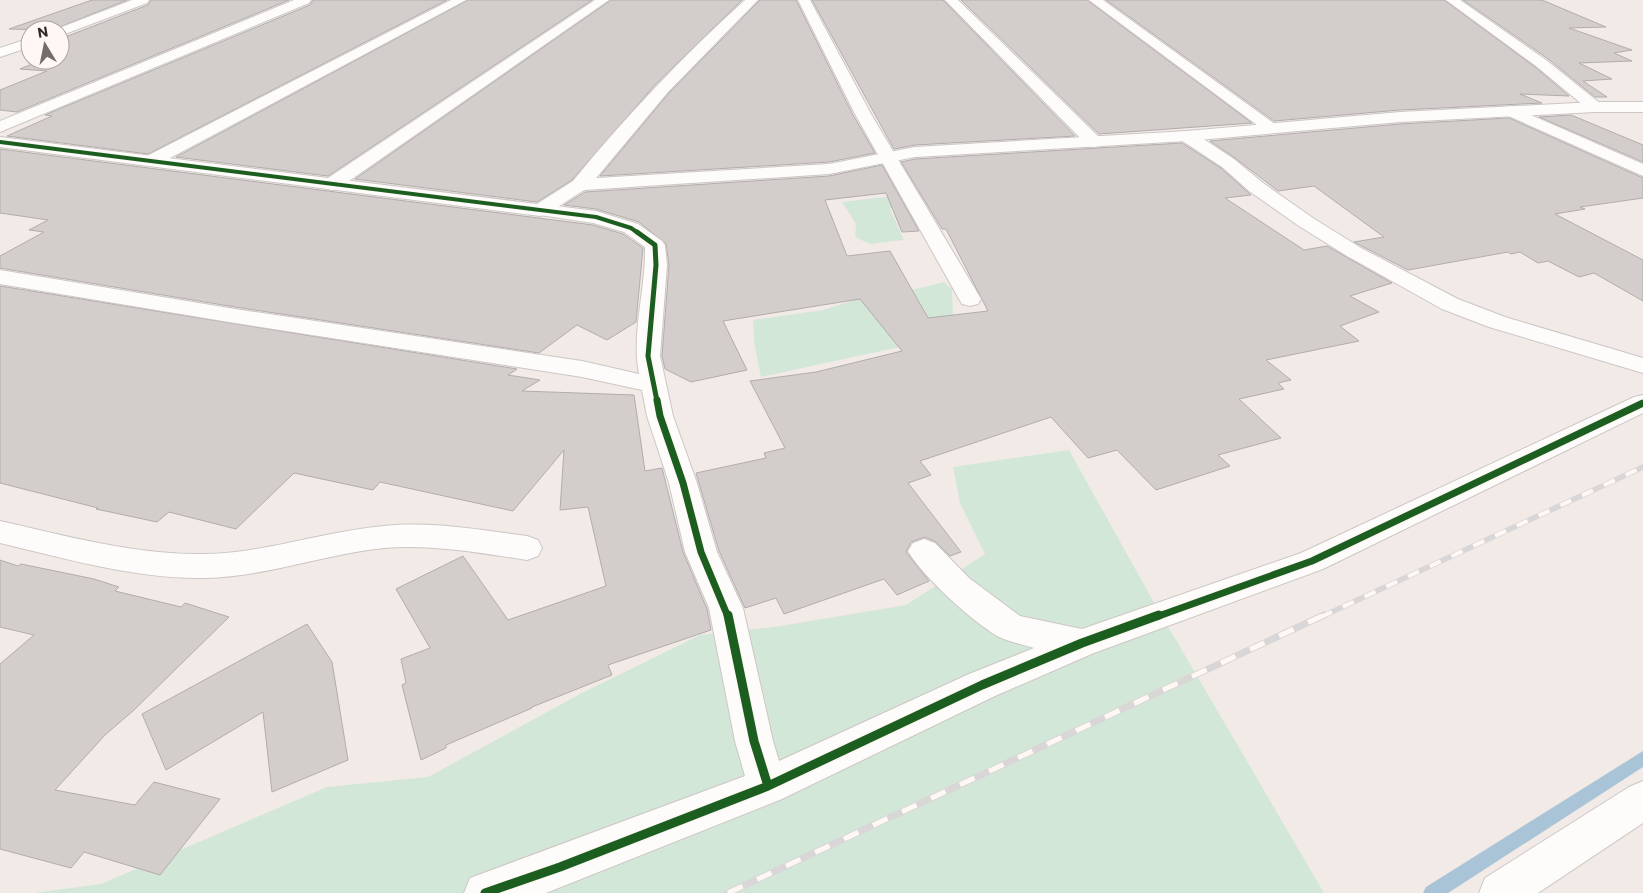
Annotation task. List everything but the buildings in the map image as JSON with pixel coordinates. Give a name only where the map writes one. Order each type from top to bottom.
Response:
[{"type":"street","points":[[70,27],[143,0]]},
{"type":"street","points":[[0,127],[305,0]]},
{"type":"street","points":[[151,161],[460,0]]},
{"type":"street","points":[[332,184],[603,0]]},
{"type":"street","points":[[540,210],[580,185],[619,135],[650,101],[752,0]]},
{"type":"street","points":[[804,0],[887,159],[970,299]]},
{"type":"street","points":[[950,0],[1094,142]]},
{"type":"street","points":[[1095,0],[1271,128]]},
{"type":"street","points":[[1452,0],[1541,63],[1595,107]]},
{"type":"street","points":[[0,53],[20,46]]},
{"type":"street","points":[[580,185],[776,174],[829,169],[915,152],[957,148],[1187,136],[1510,111],[1643,107]]},
{"type":"street","points":[[1510,111],[1643,171]]},
{"type":"street","points":[[1187,136],[1228,163],[1256,187],[1306,222],[1354,252],[1450,304],[1497,322],[1643,366]]},
{"type":"street","points":[[0,142],[596,217],[631,228],[655,245],[656,265],[648,356],[660,416],[683,482],[701,552],[726,608],[754,741],[768,786]]},
{"type":"street","points":[[0,277],[235,316],[582,369],[654,385]]},
{"type":"street","points":[[485,893],[560,867],[768,786],[982,685],[1082,643],[1312,561],[1643,403]]},
{"type":"street","points":[[0,532],[111,557],[173,564],[234,564],[385,537],[433,536],[527,548]]},
{"type":"street","points":[[924,551],[958,587],[1010,627],[1039,635],[1082,643]]},
{"type":"street","points":[[1500,893],[1643,800]]},
{"type":"green space","points":[[900,195],[902,199],[890,209],[904,240],[870,244],[855,237],[856,224],[842,202]]},
{"type":"green space","points":[[944,282],[952,289],[953,318],[946,337],[761,377],[754,341],[753,320],[823,310],[864,297],[921,288]]},
{"type":"green space","points":[[1069,450],[1152,599],[1324,893],[33,893],[101,884],[327,787],[428,777],[580,694],[700,635],[774,627],[906,605],[985,554],[960,503],[953,467]]},
{"type":"waterway","points":[[1432,893],[1643,758]]},
{"type":"railway","points":[[1321,617],[1643,467]]},
{"type":"railway","points":[[728,893],[1324,615]]},
{"type":"cycle path","points":[[0,142],[596,217],[631,228],[655,245],[656,265],[648,356],[660,416],[683,483],[701,552],[726,608],[754,741],[768,786]]},
{"type":"cycle path","points":[[485,893],[560,867],[768,786],[982,685],[1082,643],[1312,561],[1643,403]]}]
